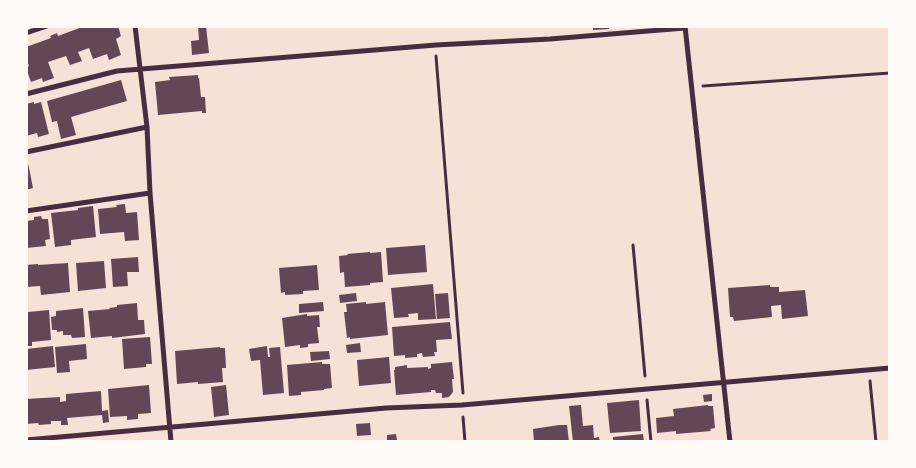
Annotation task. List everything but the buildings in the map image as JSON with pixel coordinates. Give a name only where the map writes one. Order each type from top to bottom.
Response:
[{"type":"street","points":[[26,33],[47,26]]},
{"type":"street","points":[[135,26],[147,127],[150,193],[171,442]]},
{"type":"street","points":[[26,94],[117,71],[436,45],[550,39],[685,27],[730,442]]},
{"type":"street","points":[[26,152],[147,127]]},
{"type":"street","points":[[26,210],[150,193]]},
{"type":"street","points":[[26,440],[386,408],[462,405],[890,368]]},
{"type":"path","points":[[436,45],[463,387],[462,405],[465,442]]},
{"type":"path","points":[[692,87],[890,73]]},
{"type":"path","points":[[633,245],[651,442]]},
{"type":"path","points":[[869,370],[876,442]]}]
